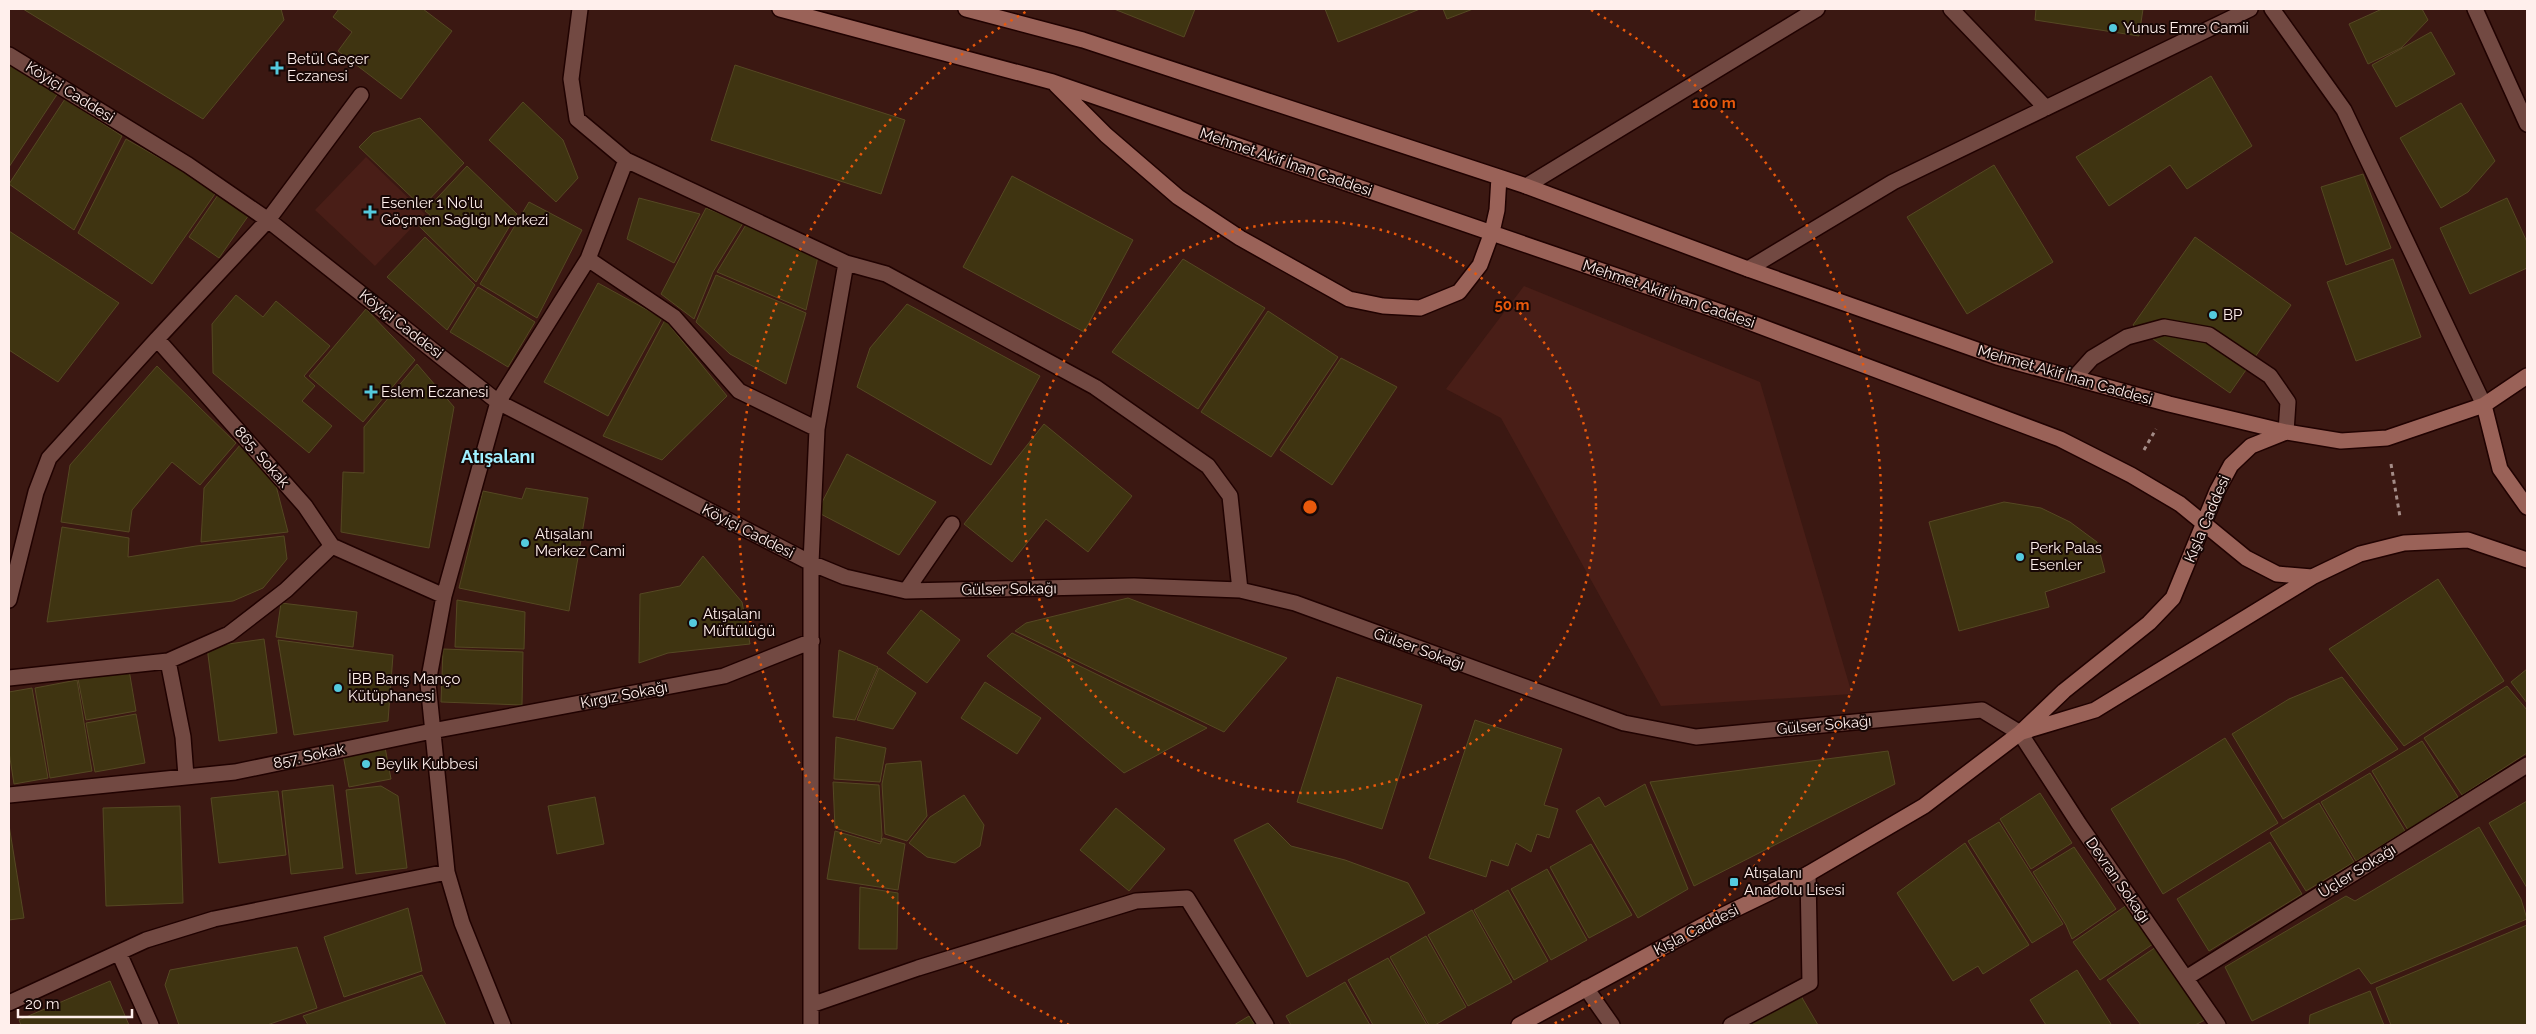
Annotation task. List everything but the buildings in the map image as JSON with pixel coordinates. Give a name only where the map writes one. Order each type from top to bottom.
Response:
[{"type":"main road","name":"Mehmet Akif İnan Caddesi","points":[[780,9],[1053,82],[1734,316],[2060,439],[2131,475],[2180,504],[2205,522],[2246,558],[2276,574],[2312,577]]},
{"type":"main road","name":"Mehmet Akif İnan Caddesi","points":[[966,9],[1083,40],[1526,186],[1748,269],[1997,357],[2169,404],[2286,432]]},
{"type":"main road","points":[[1053,82],[1106,135],[1178,197],[1248,243],[1349,299],[1383,306],[1420,308],[1459,292],[1480,265],[1492,232],[1497,210],[1499,177]]},
{"type":"main road","points":[[2286,432],[2341,441],[2387,438],[2484,406],[2527,376]]},
{"type":"main road","points":[[2484,406],[2500,469],[2527,507]]},
{"type":"main road","name":"Kışla Caddesi","points":[[1519,1025],[1712,920],[1808,874],[1924,806],[2020,733],[2064,691],[2149,623],[2173,598],[2217,491],[2231,465],[2251,446],[2286,432]]},
{"type":"main road","points":[[2312,577],[2360,554],[2404,543],[2468,540],[2527,560]]},
{"type":"main road","name":"Kışla Caddesi","points":[[2020,733],[2095,710],[2312,577]]},
{"type":"street","points":[[580,9],[571,79],[577,118],[626,160],[846,263],[886,274],[1095,387],[1208,466],[1230,496],[1240,590]]},
{"type":"street","points":[[1526,186],[1817,9]]},
{"type":"street","points":[[1951,9],[2046,108]]},
{"type":"street","points":[[1748,269],[1893,182],[2250,9]]},
{"type":"street","points":[[2272,9],[2344,110],[2484,406]]},
{"type":"street","points":[[2475,9],[2527,124]]},
{"type":"street","name":"Köyiçi Caddesi","points":[[9,55],[188,165],[268,220],[498,402],[811,564]]},
{"type":"street","points":[[9,600],[36,492],[49,458],[268,220],[361,95]]},
{"type":"street","points":[[503,1025],[465,932],[447,872],[428,683],[444,596],[498,402],[588,259],[626,160]]},
{"type":"street","points":[[588,259],[674,317],[739,391],[817,429]]},
{"type":"street","points":[[812,1025],[811,564],[817,429],[846,263]]},
{"type":"street","points":[[2074,378],[2092,358],[2127,337],[2164,327],[2209,335],[2270,376],[2288,402],[2286,432]]},
{"type":"street","name":"865. Sokak","points":[[157,339],[292,491],[332,546]]},
{"type":"street","points":[[906,591],[952,524]]},
{"type":"street","points":[[9,678],[168,661],[229,634],[286,590],[332,546],[444,596]]},
{"type":"street","name":"Gülser Sokağı","points":[[811,564],[845,577],[906,591],[1134,586],[1240,590],[1295,603],[1624,723],[1696,737],[1982,710],[2020,733]]},
{"type":"street","name":"Kırgız Sokağı","points":[[432,731],[724,676],[812,641]]},
{"type":"street","points":[[168,661],[184,738],[186,776]]},
{"type":"street","name":"857. Sokak","points":[[9,795],[235,772],[432,731]]},
{"type":"street","name":"Devran Sokağı","points":[[2020,733],[2079,824],[2218,1025]]},
{"type":"street","name":"Üçler Sokağı","points":[[2186,978],[2527,765]]},
{"type":"street","points":[[9,1003],[146,940],[214,919],[447,872]]},
{"type":"street","points":[[1731,1025],[1810,983],[1808,874]]},
{"type":"street","points":[[811,1005],[918,968],[1136,900],[1187,898],[1266,1025]]},
{"type":"street","points":[[119,953],[151,1025]]},
{"type":"street","points":[[1586,988],[1612,1025]]},
{"type":"path","points":[[2131,475],[2169,404]]},
{"type":"path","points":[[2387,438],[2404,543]]},
{"type":"shaded area","name":"Esenler 1 No'lu Göçmen Sağlığı Merkezi","points":[[366,157],[425,214],[375,266],[315,210]]},
{"type":"shaded area","points":[[1524,286],[1760,382],[1852,694],[1661,706],[1501,418],[1446,389]]},
{"type":"place","name":"Yunus Emre Camii","points":[[2113,28]]},
{"type":"place","name":"Betül Geçer Eczanesi","points":[[277,68]]},
{"type":"place","name":"Esenler 1 No'lu Göçmen Sağlığı Merkezi","points":[[370,212]]},
{"type":"place","name":"BP","points":[[2213,315]]},
{"type":"place","name":"Eslem Eczanesi","points":[[371,392]]},
{"type":"place","name":"Atışalanı Merkez Cami","points":[[525,543]]},
{"type":"place","name":"Perk Palas Esenler","points":[[2020,557]]},
{"type":"place","name":"Atışalanı Müftülüğü","points":[[693,623]]},
{"type":"place","name":"İBB Barış Manço Kütüphanesi","points":[[338,688]]},
{"type":"place","name":"Beylik Kubbesi","points":[[366,764]]},
{"type":"place","name":"Atışalanı Anadolu Lisesi","points":[[1734,882]]},
{"type":"district","name":"Atışalanı","points":[[498,456]]}]
